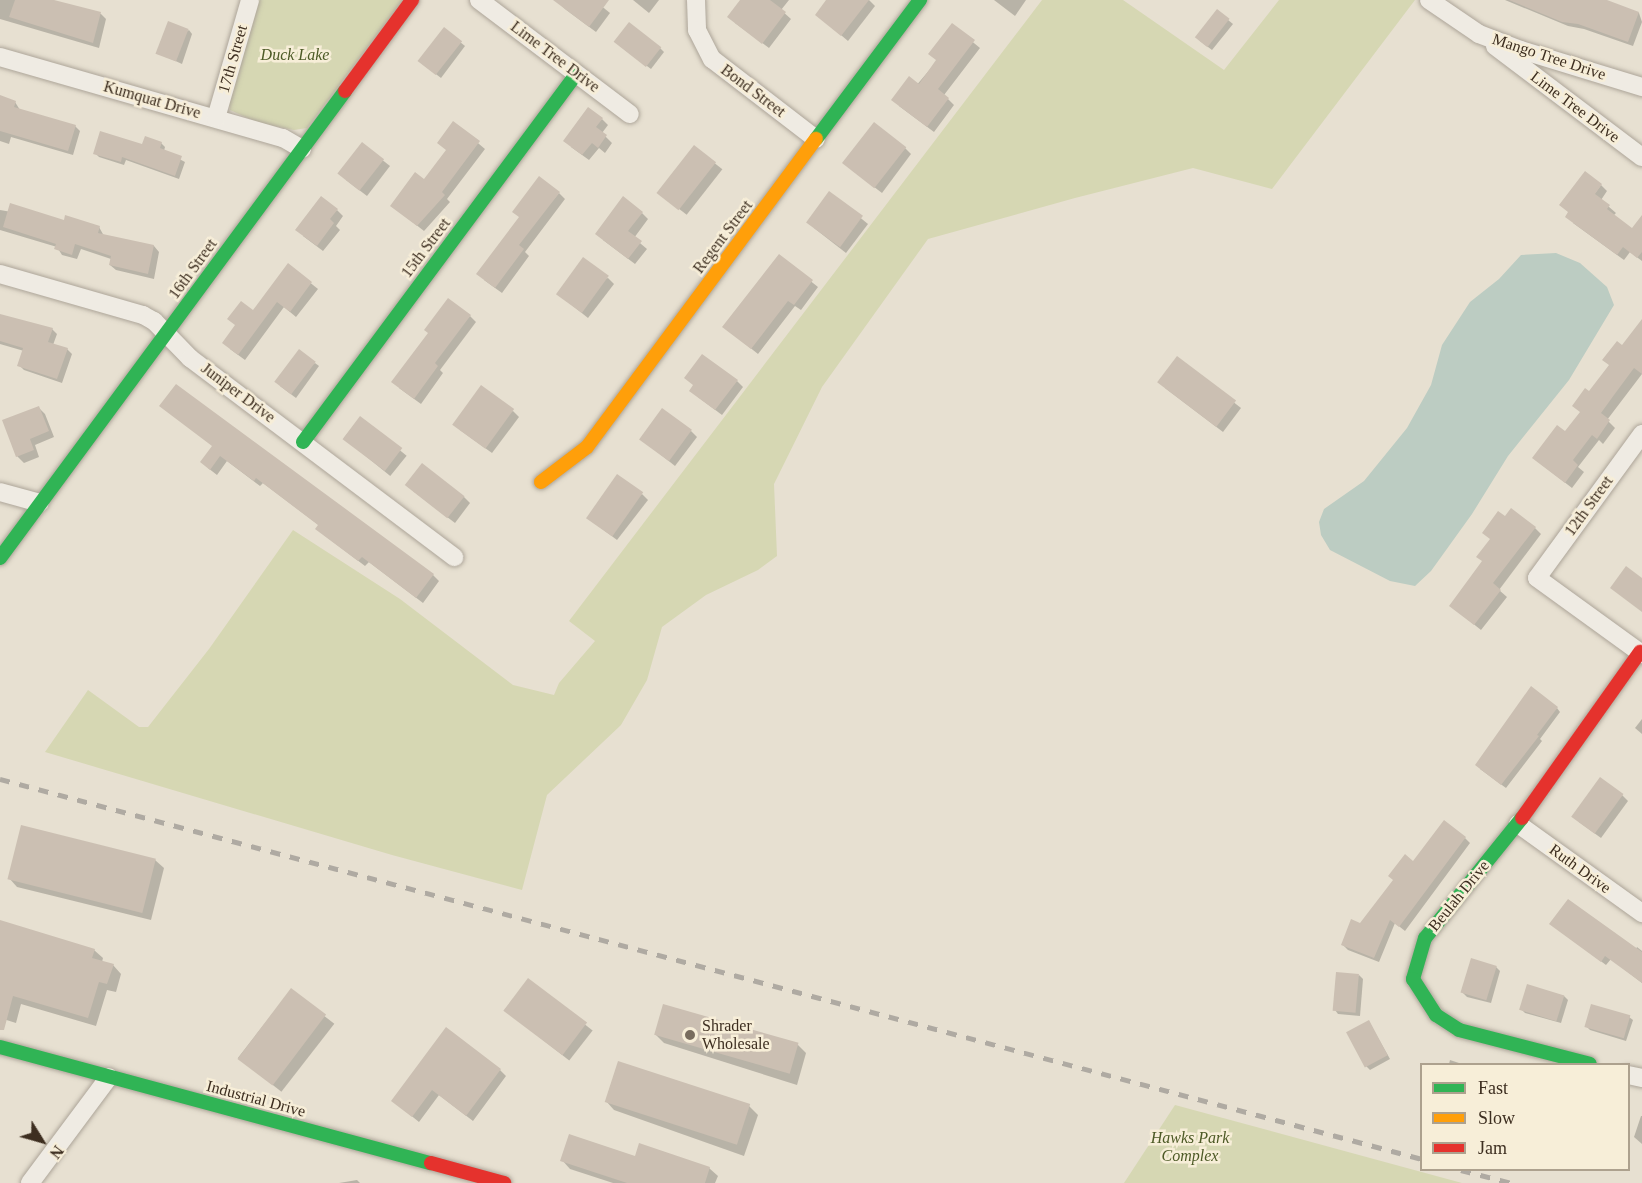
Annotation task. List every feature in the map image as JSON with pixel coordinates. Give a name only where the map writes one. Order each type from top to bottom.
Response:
[{"type":"street","name":"17th Street","points":[[216,118],[250,0]]},
{"type":"street","name":"16th Street","points":[[0,558],[412,0]]},
{"type":"street","name":"Lime Tree Drive","points":[[479,0],[630,114]]},
{"type":"street","name":"Bond Street","points":[[696,0],[697,30],[712,59],[816,139]]},
{"type":"street","name":"Regent Street","points":[[541,482],[586,447],[920,0]]},
{"type":"street","name":"Mango Tree Drive","points":[[1429,0],[1479,34],[1521,50],[1642,87]]},
{"type":"street","name":"Lime Tree Drive","points":[[1479,34],[1642,157]]},
{"type":"street","name":"Kumquat Drive","points":[[0,57],[283,138],[303,148]]},
{"type":"street","name":"15th Street","points":[[303,442],[576,74]]},
{"type":"street","name":"Juniper Drive","points":[[0,274],[143,315],[167,332],[190,358],[454,558]]},
{"type":"street","name":"12th Street","points":[[1641,653],[1537,578],[1642,434]]},
{"type":"street","points":[[0,492],[40,503]]},
{"type":"street","name":"Beulah Drive","points":[[1583,1063],[1459,1030],[1436,1015],[1413,979],[1425,938],[1518,824],[1641,653]]},
{"type":"street","name":"Ruth Drive","points":[[1518,824],[1642,913]]},
{"type":"street","name":"Industrial Drive","points":[[0,1047],[504,1183]]},
{"type":"street","points":[[30,1183],[109,1077]]},
{"type":"green space","name":"Duck Lake","points":[[257,0],[403,0],[307,128],[294,130],[259,123],[230,110],[228,99]]},
{"type":"green space","points":[[1042,0],[1123,0],[1224,70],[1279,0],[1415,0],[1272,189],[1193,168],[928,239],[822,387],[774,484],[777,556],[758,570],[706,595],[662,627],[647,680],[621,725],[547,795],[522,890],[392,855],[45,752],[88,690],[139,727],[148,727],[209,649],[293,530],[400,599],[513,685],[554,695],[559,683],[595,641],[569,621]]},
{"type":"green space","name":"Hawks Park Complex","points":[[1175,1105],[1462,1183],[1124,1183]]},
{"type":"shaded area","points":[[1556,253],[1580,263],[1607,287],[1614,305],[1569,380],[1508,456],[1472,514],[1431,571],[1415,586],[1390,581],[1330,550],[1321,535],[1319,522],[1324,509],[1364,481],[1407,428],[1431,385],[1442,345],[1470,302],[1499,279],[1521,255]]},
{"type":"building","points":[[15,0],[54,0],[101,12],[93,43],[9,17]]},
{"type":"building","points":[[553,0],[609,0],[589,27]]},
{"type":"building","points":[[740,0],[770,0],[786,12],[762,44],[727,17]]},
{"type":"building","points":[[826,0],[869,0],[841,36],[815,15]]},
{"type":"building","points":[[1509,0],[1607,0],[1639,12],[1628,42],[1578,24],[1562,22]]},
{"type":"building","points":[[1217,9],[1230,19],[1207,47],[1195,37]]},
{"type":"building","points":[[168,21],[189,29],[176,62],[155,54]]},
{"type":"building","points":[[629,22],[661,47],[646,67],[614,42]]},
{"type":"building","points":[[952,23],[975,40],[938,89],[949,98],[927,127],[891,100],[909,76],[919,84],[936,60],[928,54]]},
{"type":"building","points":[[444,27],[462,41],[436,75],[418,61]]},
{"type":"building","points":[[0,95],[16,101],[14,107],[76,125],[68,151],[0,131]]},
{"type":"building","points":[[588,107],[603,118],[596,127],[607,135],[598,148],[592,143],[582,155],[563,141]]},
{"type":"building","points":[[453,121],[480,141],[442,192],[445,195],[417,226],[390,206],[415,172],[424,179],[446,150],[437,143]]},
{"type":"building","points":[[874,122],[906,147],[874,188],[842,163]]},
{"type":"building","points":[[100,131],[142,144],[145,136],[162,142],[160,148],[182,156],[175,176],[122,157],[121,162],[93,154]]},
{"type":"building","points":[[362,142],[384,159],[359,191],[337,174]]},
{"type":"building","points":[[694,145],[716,162],[679,210],[656,193]]},
{"type":"building","points":[[1585,171],[1602,184],[1595,194],[1610,205],[1607,209],[1632,228],[1642,215],[1642,252],[1637,258],[1623,247],[1617,255],[1565,217],[1568,212],[1559,205]]},
{"type":"building","points":[[539,176],[560,192],[519,245],[524,249],[495,288],[476,274],[519,217],[512,212]]},
{"type":"building","points":[[829,191],[863,216],[840,247],[806,223]]},
{"type":"building","points":[[321,196],[338,209],[330,219],[334,223],[317,246],[295,230]]},
{"type":"building","points":[[623,196],[643,212],[628,231],[642,241],[628,259],[595,234]]},
{"type":"building","points":[[10,203],[64,220],[65,215],[100,226],[98,233],[154,245],[148,274],[109,265],[111,256],[75,244],[72,255],[54,249],[56,244],[3,227]]},
{"type":"building","points":[[779,254],[813,280],[794,305],[788,301],[751,349],[722,327]]},
{"type":"building","points":[[583,257],[609,276],[582,313],[556,294]]},
{"type":"building","points":[[288,263],[312,282],[290,312],[277,302],[238,355],[222,343],[235,325],[227,319],[241,301],[253,310]]},
{"type":"building","points":[[448,298],[471,315],[435,363],[438,366],[414,399],[391,382],[428,333],[424,330]]},
{"type":"building","points":[[0,314],[53,328],[48,342],[68,348],[57,379],[17,366],[23,348],[0,341]]},
{"type":"building","points":[[1642,319],[1642,374],[1634,368],[1601,413],[1610,420],[1597,439],[1592,435],[1573,460],[1578,465],[1565,483],[1532,458],[1557,425],[1565,431],[1580,412],[1572,406],[1585,388],[1589,391],[1609,365],[1602,360],[1617,341],[1622,345]]},
{"type":"building","points":[[299,349],[316,362],[291,394],[274,382]]},
{"type":"building","points":[[702,354],[738,380],[715,410],[689,391],[693,385],[684,378]]},
{"type":"building","points":[[1177,356],[1236,401],[1216,427],[1157,382]]},
{"type":"building","points":[[176,384],[434,574],[416,598],[362,557],[358,561],[315,529],[318,525],[256,478],[254,481],[220,456],[210,470],[200,462],[212,446],[159,406]]},
{"type":"building","points":[[481,385],[514,409],[485,449],[452,425]]},
{"type":"building","points":[[39,406],[49,431],[30,439],[34,450],[16,457],[2,420]]},
{"type":"building","points":[[662,408],[692,430],[669,461],[639,440]]},
{"type":"building","points":[[360,416],[402,448],[385,471],[343,439]]},
{"type":"building","points":[[422,463],[465,496],[447,518],[405,485]]},
{"type":"building","points":[[617,474],[643,492],[612,537],[586,518]]},
{"type":"building","points":[[1511,508],[1536,527],[1493,583],[1501,590],[1474,625],[1449,606],[1482,561],[1476,557],[1490,539],[1482,533],[1498,511],[1505,516]]},
{"type":"building","points":[[1626,566],[1642,578],[1642,612],[1610,588]]},
{"type":"building","points":[[1531,686],[1558,707],[1501,785],[1475,765]]},
{"type":"building","points":[[1600,777],[1623,794],[1595,834],[1571,817]]},
{"type":"building","points":[[1444,820],[1466,837],[1399,927],[1390,920],[1374,958],[1341,945],[1351,919],[1360,923],[1393,880],[1388,876],[1405,854],[1413,861]]},
{"type":"building","points":[[21,825],[156,859],[142,913],[7,879]]},
{"type":"building","points":[[1568,899],[1642,952],[1642,983],[1605,956],[1601,962],[1549,924]]},
{"type":"building","points":[[0,920],[95,949],[92,958],[114,964],[107,984],[99,982],[88,1018],[13,996],[4,1030],[0,1030]]},
{"type":"building","points":[[1471,958],[1497,966],[1486,1000],[1460,992]]},
{"type":"building","points":[[1336,972],[1359,974],[1356,1013],[1333,1011]]},
{"type":"building","points":[[528,978],[587,1023],[562,1055],[503,1011]]},
{"type":"building","points":[[1527,984],[1564,995],[1556,1021],[1519,1010]]},
{"type":"building","points":[[291,988],[326,1014],[273,1086],[237,1059]]},
{"type":"building","points":[[663,1004],[799,1043],[790,1074],[654,1035]]},
{"type":"building","points":[[1591,1004],[1630,1015],[1624,1038],[1584,1027]]},
{"type":"building","points":[[1369,1020],[1388,1055],[1365,1068],[1346,1032]]},
{"type":"building","points":[[446,1027],[501,1069],[466,1116],[432,1090],[412,1117],[391,1101]]},
{"type":"building","points":[[618,1061],[750,1104],[737,1145],[605,1102]]},
{"type":"building","points":[[569,1134],[635,1156],[639,1143],[710,1167],[705,1183],[627,1183],[560,1161]]},
{"type":"railway","points":[[0,779],[1420,1158]]},
{"type":"railway","points":[[1465,1171],[1512,1183]]},
{"type":"traffic: fast","points":[[816,139],[920,0]]},
{"type":"traffic: fast","points":[[303,442],[576,74]]},
{"type":"traffic: fast","points":[[0,558],[345,91]]},
{"type":"traffic: fast","points":[[1522,818],[1425,938],[1413,979],[1436,1015],[1459,1030],[1586,1063]]},
{"type":"traffic: fast","points":[[0,1047],[431,1163]]},
{"type":"traffic: slow","points":[[541,482],[587,447],[816,139]]},
{"type":"traffic: jam","points":[[345,91],[412,0]]},
{"type":"traffic: jam","points":[[1522,818],[1640,652]]},
{"type":"traffic: jam","points":[[431,1163],[504,1183]]},
{"type":"place","name":"Shrader Wholesale","points":[[690,1035]]}]
